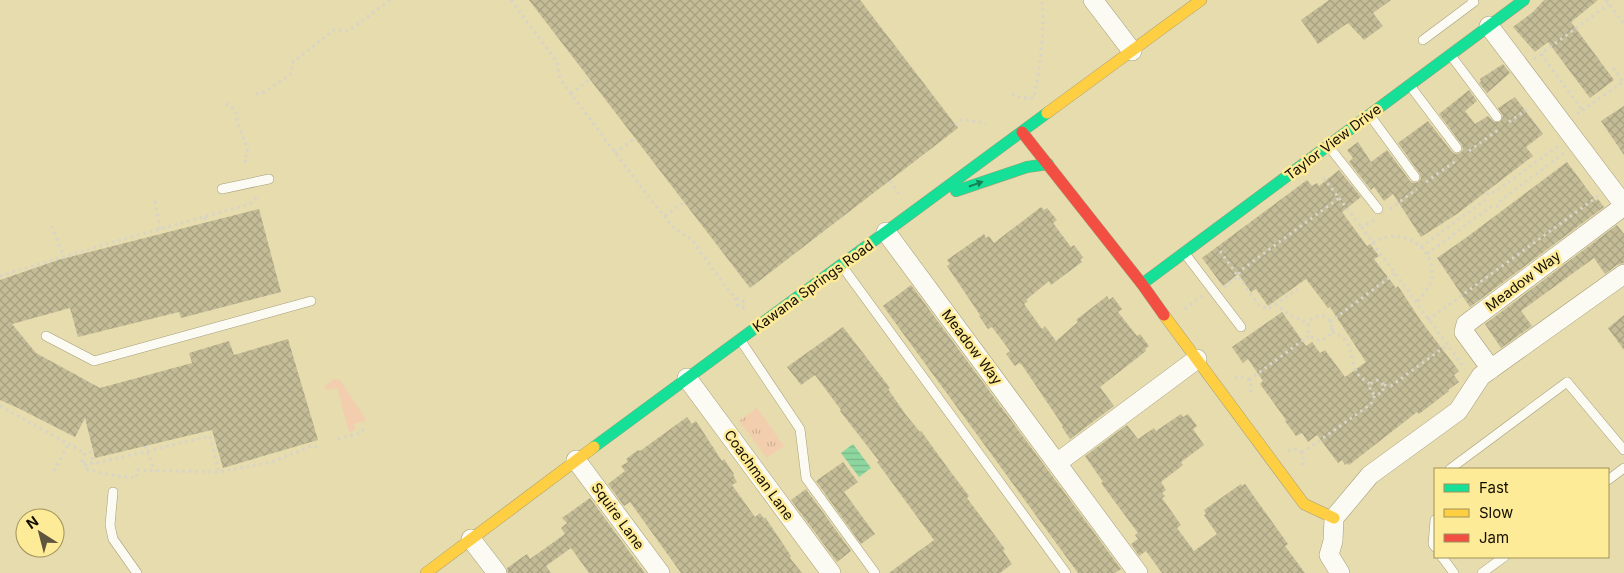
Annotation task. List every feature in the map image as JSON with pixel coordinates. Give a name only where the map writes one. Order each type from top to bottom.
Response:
[{"type":"street","points":[[1093,0],[1132,51]]},
{"type":"street","name":"Kawana Springs Road","points":[[426,573],[576,460],[1201,0]]},
{"type":"street","name":"Taylor View Drive","points":[[1142,284],[1524,0]]},
{"type":"street","name":"Meadow Way","points":[[1487,363],[1464,332],[1466,324],[1624,206],[1571,148],[1522,69],[1489,26]]},
{"type":"street","points":[[1022,132],[1142,284],[1304,504],[1334,518]]},
{"type":"street","points":[[930,200],[1027,167],[1048,164]]},
{"type":"street","name":"Meadow Way","points":[[886,232],[1138,573]]},
{"type":"street","points":[[1340,573],[1329,556],[1333,541],[1334,518],[1370,475],[1458,411],[1481,376],[1487,363],[1624,274]]},
{"type":"street","points":[[1057,463],[1197,359]]},
{"type":"street","name":"Coachman Lane","points":[[687,378],[831,573]]},
{"type":"street","name":"Squire Lane","points":[[576,460],[660,573]]},
{"type":"street","points":[[472,539],[497,573]]},
{"type":"lane","points":[[1423,40],[1474,2],[1472,0]]},
{"type":"lane","points":[[1450,55],[1497,117]]},
{"type":"lane","points":[[1410,85],[1457,148]]},
{"type":"lane","points":[[1369,115],[1416,177]]},
{"type":"lane","points":[[1328,146],[1380,212]]},
{"type":"lane","points":[[222,189],[269,179]]},
{"type":"lane","points":[[1185,252],[1241,327]]},
{"type":"lane","points":[[842,265],[1066,573]]},
{"type":"lane","points":[[46,336],[94,361],[311,301]]},
{"type":"lane","points":[[740,339],[800,430],[806,478],[875,573]]},
{"type":"lane","points":[[1451,468],[1567,382],[1624,450]]},
{"type":"lane","points":[[1609,479],[1624,468]]},
{"type":"lane","points":[[113,492],[110,524],[113,539],[137,573]]},
{"type":"lane","points":[[1434,532],[1434,546]]},
{"type":"lane","points":[[1443,558],[1454,573]]},
{"type":"lane","points":[[1482,573],[1503,558]]},
{"type":"path","points":[[256,94],[264,92],[292,73],[292,63],[334,30],[348,32],[390,0]]},
{"type":"path","points":[[511,0],[557,62],[560,79],[571,94],[674,228],[692,240],[735,297],[738,306]]},
{"type":"path","points":[[1012,94],[1021,98],[1034,98],[1038,77],[1043,13],[1042,0]]},
{"type":"path","points":[[1606,0],[1624,24]]},
{"type":"path","points":[[1522,69],[1609,4]]},
{"type":"path","points":[[1541,54],[1582,110]]},
{"type":"path","points":[[1427,254],[1490,208],[1498,206],[1501,200],[1571,148],[1583,127],[1575,116],[1624,82],[1613,68]]},
{"type":"path","points":[[571,94],[590,79]]},
{"type":"path","points":[[226,104],[231,106],[236,112],[237,121],[246,144],[248,154],[244,158],[247,165]]},
{"type":"path","points":[[1389,209],[1531,106],[1536,114]]},
{"type":"path","points":[[955,124],[960,120],[980,122],[986,125]]},
{"type":"path","points":[[616,153],[635,138]]},
{"type":"path","points":[[1421,247],[1485,200],[1488,193],[1495,192],[1559,145],[1571,148]]},
{"type":"path","points":[[1338,158],[1320,173],[1466,370],[1487,363]]},
{"type":"path","points":[[890,181],[900,196]]},
{"type":"path","points":[[1428,320],[1597,196],[1591,189]]},
{"type":"path","points":[[1495,192],[1501,200]]},
{"type":"path","points":[[0,276],[250,204],[256,197]]},
{"type":"path","points":[[1238,276],[1240,271],[1339,198]]},
{"type":"path","points":[[1485,200],[1490,208]]},
{"type":"path","points":[[155,201],[160,229]]},
{"type":"path","points":[[665,216],[684,202]]},
{"type":"path","points":[[1362,228],[1380,212]]},
{"type":"path","points":[[205,217],[206,223]]},
{"type":"path","points":[[52,226],[64,257]]},
{"type":"path","points":[[1373,243],[1380,238],[1391,235],[1405,237],[1416,242],[1427,254],[1432,277],[1426,291],[1416,303]]},
{"type":"path","points":[[1217,247],[1259,305],[1268,309],[1298,289]]},
{"type":"path","points":[[1330,322],[1394,274]]},
{"type":"path","points":[[735,297],[745,302]]},
{"type":"path","points":[[1275,304],[1299,320],[1310,323]]},
{"type":"path","points":[[1323,316],[1330,322],[1332,332],[1325,339],[1316,340],[1310,335],[1308,326],[1313,318],[1323,316]]},
{"type":"path","points":[[1332,332],[1342,336],[1348,343],[1360,377],[1370,384]]},
{"type":"path","points":[[1249,380],[1310,335]]},
{"type":"path","points":[[1370,384],[1377,380],[1384,385],[1391,386],[1447,345]]},
{"type":"path","points":[[1232,380],[1241,376],[1249,380],[1252,389],[1246,398]]},
{"type":"path","points":[[1370,384],[1370,391],[1375,395]]},
{"type":"path","points":[[1375,395],[1382,393],[1384,385]]},
{"type":"path","points":[[1302,454],[1371,404],[1375,395]]},
{"type":"path","points":[[0,406],[40,430],[69,443],[85,453],[92,451],[94,464]]},
{"type":"path","points":[[338,439],[361,433],[365,428]]},
{"type":"path","points":[[85,453],[81,463],[94,464],[210,436],[219,472]]},
{"type":"path","points":[[54,471],[69,443]]},
{"type":"path","points":[[145,446],[155,471]]},
{"type":"path","points":[[86,464],[85,469],[136,478],[138,470],[219,472],[272,462],[311,446],[321,447]]},
{"type":"path","points":[[1285,452],[1297,449],[1302,454],[1304,461],[1298,470]]},
{"type":"green space","points":[[335,379],[340,380],[366,421],[354,424],[355,430],[349,432],[337,388],[327,390],[324,387]]},
{"type":"green space","points":[[757,408],[784,446],[767,458],[739,421]]},
{"type":"shaded area","points":[[853,444],[871,468],[859,477],[841,453]]},
{"type":"building","points":[[529,0],[860,0],[958,128],[750,288]]},
{"type":"building","points":[[1329,0],[1391,0],[1373,13],[1383,26],[1364,40],[1348,23],[1318,44],[1301,20]]},
{"type":"building","points":[[1544,0],[1598,0],[1571,22],[1614,80],[1590,98],[1548,42],[1535,52],[1513,27],[1533,12]]},
{"type":"building","points":[[1503,64],[1510,73],[1487,93],[1479,83],[1480,79]]},
{"type":"building","points":[[1469,90],[1477,101],[1465,111],[1475,124],[1488,116],[1494,122],[1500,122],[1503,116],[1498,108],[1515,97],[1543,134],[1526,147],[1533,156],[1457,214],[1421,237],[1393,194],[1384,201],[1374,187],[1371,190],[1349,162],[1353,158],[1347,150],[1358,142],[1371,162],[1387,150],[1410,181],[1413,183],[1418,182],[1421,179],[1420,174],[1398,143],[1428,121],[1452,152],[1455,154],[1460,153],[1463,150],[1462,145],[1439,114]]},
{"type":"building","points":[[1624,106],[1624,155],[1601,121]]},
{"type":"building","points":[[1567,162],[1596,201],[1598,199],[1604,207],[1470,307],[1437,258]]},
{"type":"building","points":[[1339,170],[1361,197],[1342,212],[1367,246],[1370,244],[1379,256],[1374,259],[1396,288],[1398,286],[1421,321],[1459,371],[1454,375],[1459,382],[1449,391],[1419,414],[1417,412],[1349,465],[1347,463],[1345,465],[1342,460],[1338,463],[1317,435],[1308,442],[1302,433],[1296,436],[1260,384],[1263,381],[1248,359],[1243,363],[1232,347],[1282,312],[1306,346],[1312,342],[1320,353],[1325,350],[1345,377],[1366,362],[1330,307],[1328,308],[1306,279],[1268,306],[1256,289],[1251,292],[1238,274],[1223,286],[1202,258],[1307,180],[1312,186],[1317,183],[1319,186]]},
{"type":"building","points":[[1041,207],[1044,210],[1047,208],[1057,220],[1053,223],[1071,247],[1074,245],[1083,257],[1080,260],[1082,262],[1051,285],[1049,281],[1026,300],[1028,301],[1024,304],[1042,329],[1045,326],[1056,341],[1078,322],[1076,320],[1107,296],[1109,300],[1113,297],[1122,309],[1118,312],[1137,336],[1140,334],[1149,346],[1145,349],[1146,351],[1100,387],[1114,406],[1070,439],[1022,365],[1019,363],[1015,366],[1006,354],[1010,351],[992,327],[988,329],[947,266],[950,264],[947,260],[984,234],[986,238],[989,236],[994,243]]},
{"type":"building","points":[[259,209],[281,292],[181,318],[179,312],[78,337],[70,308],[12,324],[36,353],[100,388],[192,363],[189,353],[229,341],[234,355],[288,339],[318,440],[223,468],[212,430],[95,458],[85,418],[75,437],[0,400],[0,280],[58,260]]},
{"type":"building","points":[[1617,225],[1624,234],[1624,263],[1617,265],[1605,274],[1594,258],[1521,311],[1532,326],[1501,348],[1485,324]]},
{"type":"building","points":[[911,285],[1121,569],[1115,573],[1078,573],[883,306]]},
{"type":"building","points":[[1624,315],[1624,350],[1608,328]]},
{"type":"building","points":[[843,327],[890,388],[888,389],[906,415],[921,431],[969,496],[967,498],[1005,549],[1003,551],[1012,564],[1000,573],[889,573],[934,540],[877,462],[879,461],[815,375],[801,385],[787,367]]},
{"type":"building","points":[[1181,414],[1183,417],[1188,414],[1197,426],[1193,429],[1204,445],[1181,462],[1183,465],[1161,482],[1166,490],[1162,493],[1165,496],[1162,498],[1181,525],[1177,528],[1194,551],[1217,534],[1204,515],[1206,514],[1204,510],[1241,484],[1242,486],[1245,484],[1288,544],[1285,546],[1305,573],[1162,573],[1146,551],[1139,556],[1131,544],[1138,539],[1135,535],[1138,533],[1101,483],[1103,482],[1085,456],[1127,425],[1138,439],[1154,428],[1156,431]]},
{"type":"building","points":[[687,417],[692,424],[696,421],[722,461],[724,459],[734,474],[737,482],[732,485],[755,517],[760,513],[764,519],[765,517],[791,556],[790,558],[802,573],[681,573],[630,502],[624,506],[608,484],[625,471],[621,466],[628,462],[626,459]]},
{"type":"building","points":[[843,462],[858,482],[844,492],[875,534],[861,544],[816,481]]},
{"type":"building","points":[[806,489],[851,551],[837,562],[791,500]]},
{"type":"building","points":[[590,498],[645,573],[589,573],[571,548],[546,566],[551,573],[508,573],[507,568],[527,554],[530,559],[565,534],[561,528],[567,523],[562,518]]},
{"type":"traffic: fast","points":[[1142,284],[1524,0]]},
{"type":"traffic: fast","points":[[594,447],[1047,113]]},
{"type":"traffic: fast","points":[[956,191],[1027,167],[1048,164]]},
{"type":"traffic: slow","points":[[1047,113],[1201,0]]},
{"type":"traffic: slow","points":[[1164,315],[1304,504],[1334,518]]},
{"type":"traffic: slow","points":[[426,573],[594,447]]},
{"type":"traffic: jam","points":[[1022,132],[1142,284],[1164,315]]}]
